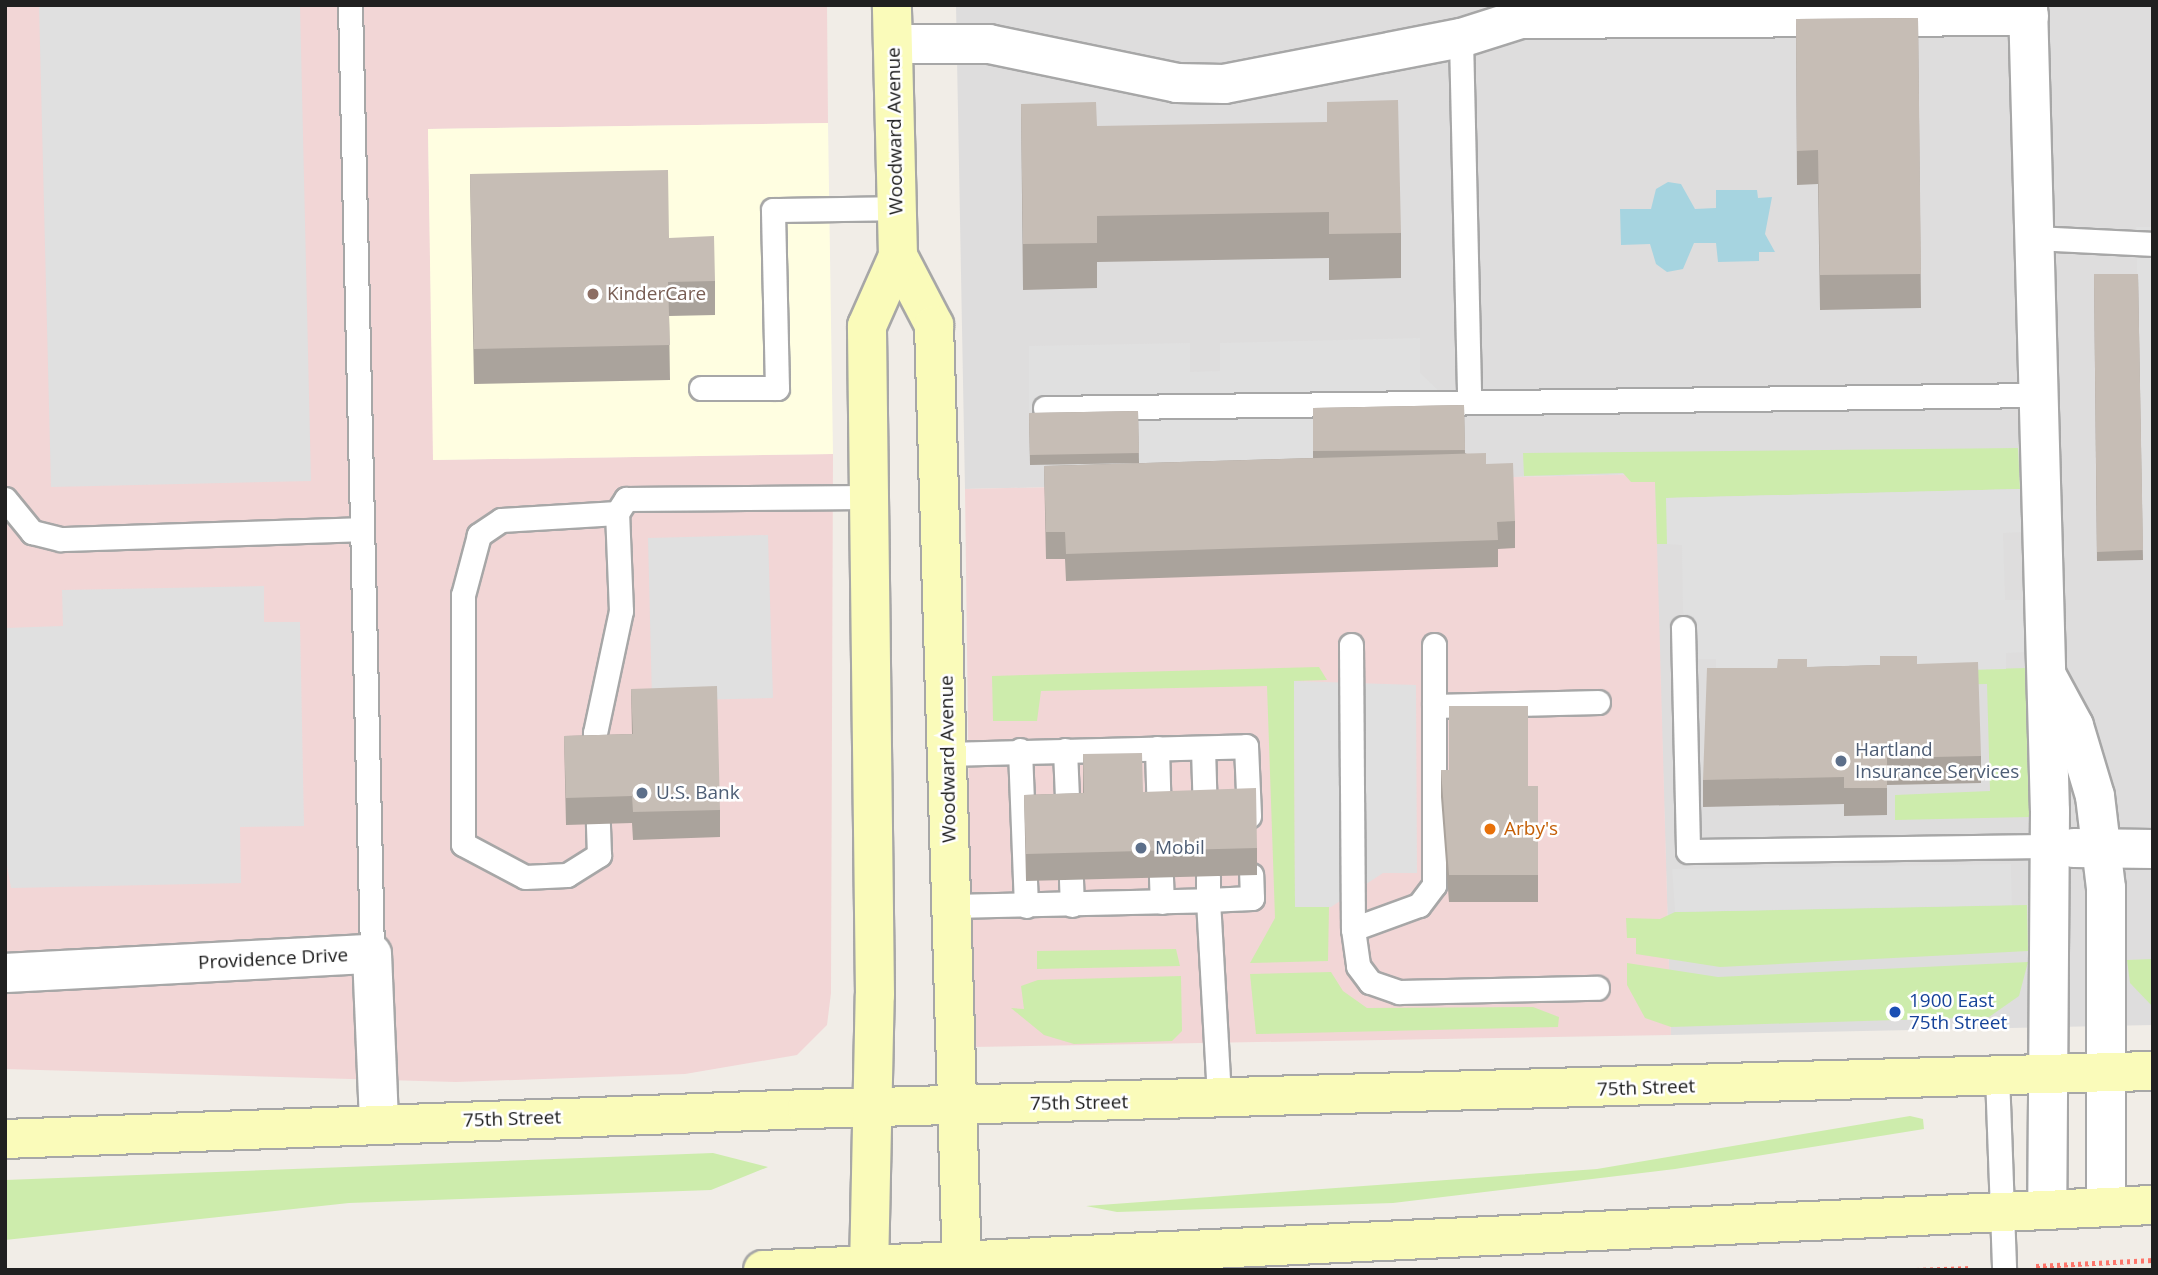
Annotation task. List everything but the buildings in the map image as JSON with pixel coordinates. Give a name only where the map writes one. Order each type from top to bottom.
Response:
[{"type":"main road","name":"Woodward Avenue","points":[[869,1267],[871,1108],[867,326],[898,256],[892,5]]},
{"type":"main road","name":"Woodward Avenue","points":[[898,256],[934,325],[962,1265]]},
{"type":"main road","name":"75th Street","points":[[5,1139],[379,1123],[2153,1071]]},
{"type":"main road","points":[[763,1270],[962,1265],[2002,1210],[2153,1205]]},
{"type":"street","points":[[893,44],[989,44],[1177,83],[1224,83],[1461,38],[1521,19],[1587,11],[2029,11],[2047,676],[2047,1209]]},
{"type":"street","points":[[2047,676],[2074,726],[2095,796],[2101,850],[2106,1207]]},
{"type":"street","points":[[2049,846],[2101,850],[2153,849]]},
{"type":"street","name":"Providence Drive","points":[[5,973],[372,954],[379,1123]]},
{"type":"lane","points":[[350,5],[372,954]]},
{"type":"lane","points":[[1461,38],[1469,401]]},
{"type":"lane","points":[[701,388],[777,388],[773,210],[897,208]]},
{"type":"lane","points":[[2036,238],[2153,244]]},
{"type":"lane","points":[[1045,408],[2040,395]]},
{"type":"lane","points":[[596,763],[595,733],[621,611],[617,513],[626,499],[868,497]]},
{"type":"lane","points":[[5,499],[32,532],[61,539],[362,529]]},
{"type":"lane","points":[[598,824],[599,855],[568,875],[525,877],[463,844],[463,595],[479,535],[501,520],[617,513]]},
{"type":"lane","points":[[1683,628],[1688,851],[2049,846]]},
{"type":"lane","points":[[1351,645],[1353,929],[1358,966],[1370,982],[1399,992],[1597,988]]},
{"type":"lane","points":[[1353,929],[1419,905],[1434,885],[1434,645]]},
{"type":"lane","points":[[1434,706],[1598,702]]},
{"type":"lane","points":[[948,754],[1246,746],[1249,816]]},
{"type":"lane","points":[[1157,748],[1159,818]]},
{"type":"lane","points":[[1203,748],[1205,817]]},
{"type":"lane","points":[[1020,750],[1026,906]]},
{"type":"lane","points":[[1065,750],[1068,821]]},
{"type":"lane","points":[[952,906],[1072,905],[1252,898],[1251,875]]},
{"type":"lane","points":[[1208,877],[1219,1099]]},
{"type":"lane","points":[[1161,878],[1162,902]]},
{"type":"lane","points":[[1071,880],[1072,905]]},
{"type":"lane","points":[[1997,1075],[2004,1270]]},
{"type":"path","points":[[2040,1266],[2153,1261]]},
{"type":"path","points":[[1916,1270],[1958,1268]]},
{"type":"shaded area","points":[[5,5],[827,5],[828,123],[428,129],[434,460],[833,454],[831,993],[827,1025],[797,1055],[685,1074],[456,1082],[5,1069]]},
{"type":"shaded area","points":[[39,5],[300,5],[311,481],[51,487]]},
{"type":"shaded area","points":[[956,5],[2153,5],[2153,1025],[1671,1035],[1654,474],[965,489]]},
{"type":"shaded area","points":[[828,123],[833,454],[433,460],[428,129]]},
{"type":"shaded area","points":[[2136,227],[2153,227],[2153,560],[2143,560]]},
{"type":"shaded area","points":[[1420,338],[1420,373],[1464,415],[1313,419],[1313,460],[1139,463],[1138,421],[1029,423],[1029,346],[1190,343],[1190,372],[1220,371],[1220,343]]},
{"type":"shaded area","points":[[1655,474],[1671,1035],[972,1047],[965,489]]},
{"type":"shaded area","points":[[2020,489],[2022,532],[2003,533],[2005,600],[2024,600],[2026,652],[2006,653],[2006,669],[1716,676],[1716,659],[1697,659],[1683,611],[1682,545],[1667,544],[1666,498]]},
{"type":"shaded area","points":[[768,535],[773,698],[652,701],[648,538]]},
{"type":"shaded area","points":[[264,586],[264,622],[300,622],[304,826],[240,827],[241,883],[11,888],[5,854],[5,628],[63,626],[62,590]]},
{"type":"shaded area","points":[[1294,681],[1416,685],[1417,873],[1383,873],[1331,907],[1295,907]]},
{"type":"shaded area","points":[[2011,864],[2012,905],[1675,912],[1672,869]]},
{"type":"green space","points":[[2018,448],[2020,489],[1667,498],[1667,544],[1657,544],[1655,482],[1631,482],[1623,473],[1524,476],[1523,453]]},
{"type":"green space","points":[[1319,667],[1327,680],[1294,681],[1295,906],[1329,907],[1328,961],[1250,963],[1275,918],[1267,686],[1041,691],[1037,721],[993,721],[992,676]]},
{"type":"green space","points":[[2027,668],[2040,805],[2029,817],[1895,820],[1895,795],[1990,791],[1987,684],[1932,685],[1909,671]]},
{"type":"green space","points":[[2027,905],[2028,951],[1720,967],[1636,954],[1636,938],[1627,938],[1626,918],[1660,919],[1675,912]]},
{"type":"green space","points":[[1176,949],[1180,966],[1037,969],[1037,951]]},
{"type":"green space","points":[[2153,959],[2153,1007],[2130,983],[2127,960]]},
{"type":"green space","points":[[2028,962],[2019,996],[1989,1017],[1671,1027],[1645,1018],[1627,985],[1627,963],[1718,977]]},
{"type":"green space","points":[[1331,972],[1343,991],[1367,1008],[1533,1007],[1559,1017],[1558,1027],[1256,1034],[1250,974]]},
{"type":"green space","points":[[1181,976],[1182,1031],[1172,1041],[1074,1044],[1044,1035],[1011,1008],[1024,1009],[1021,986],[1038,980]]},
{"type":"green space","points":[[1910,1116],[1923,1119],[1924,1129],[1675,1169],[1393,1203],[1117,1212],[1086,1206],[1597,1169]]},
{"type":"green space","points":[[713,1153],[768,1167],[711,1190],[349,1203],[5,1240],[5,1180]]},
{"type":"water","points":[[1668,182],[1681,184],[1695,209],[1716,208],[1716,190],[1757,190],[1758,198],[1772,197],[1765,234],[1775,252],[1759,252],[1759,261],[1718,262],[1716,243],[1694,243],[1683,269],[1667,272],[1656,264],[1650,244],[1621,245],[1620,209],[1651,209],[1656,189]]},
{"type":"place","name":"KinderCare","points":[[593,294]]},
{"type":"place","name":"Hartland Insurance Services","points":[[1841,761]]},
{"type":"place","name":"U.S. Bank","points":[[642,793]]},
{"type":"place","name":"Arby's","points":[[1490,829]]},
{"type":"place","name":"Mobil","points":[[1141,848]]},
{"type":"place","name":"1900 East 75th Street","points":[[1895,1012]]}]
